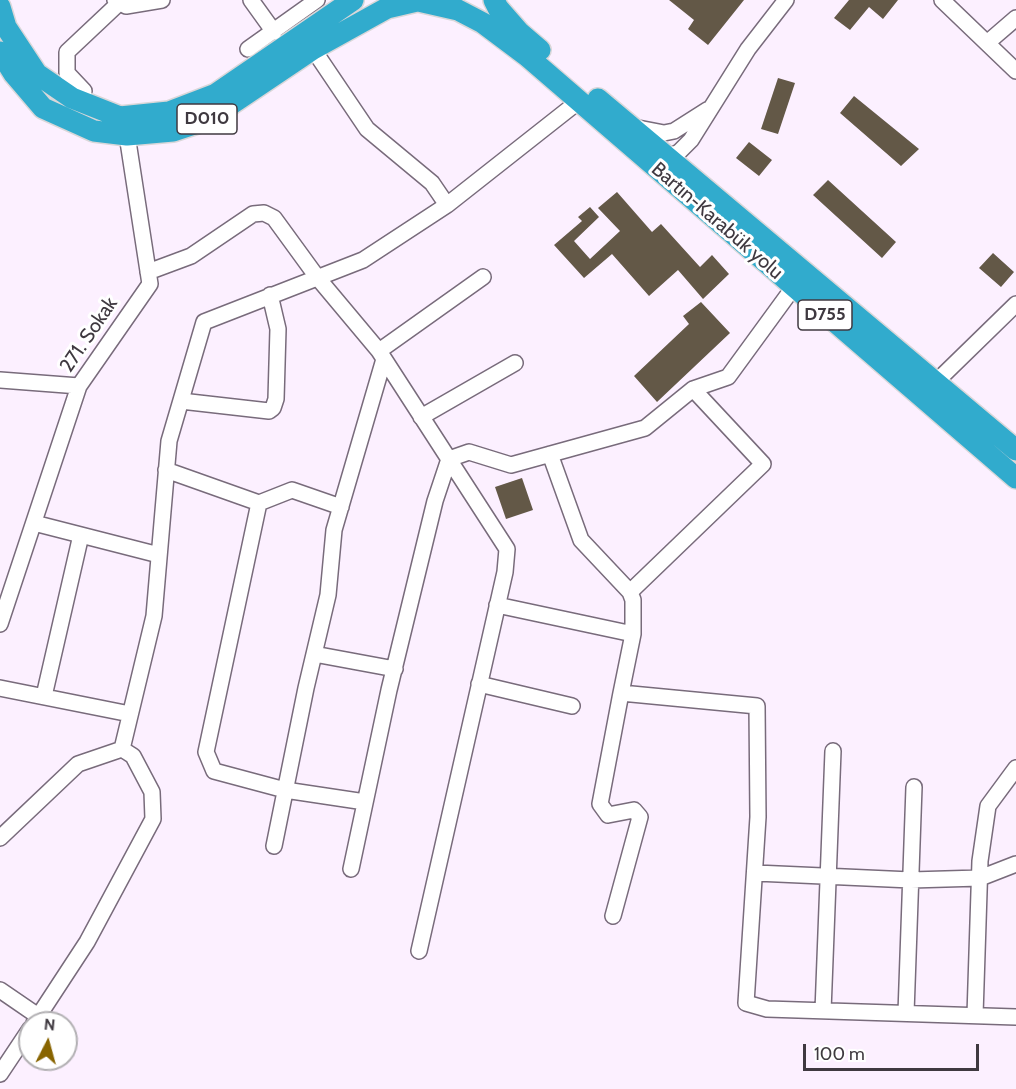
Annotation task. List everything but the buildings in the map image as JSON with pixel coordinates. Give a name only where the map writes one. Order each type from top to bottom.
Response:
[{"type":"highway","name":"D010","points":[[0,7],[6,27],[37,74],[72,98],[120,117],[169,112],[216,94],[353,0]]},
{"type":"highway","name":"D010","points":[[0,52],[14,75],[43,108],[94,130],[127,135],[173,131],[209,119],[313,49],[387,8],[458,0]]},
{"type":"highway","name":"Bartın-Karabük yolu","points":[[494,0],[519,32],[1016,450]]},
{"type":"highway","name":"Bartın-Karabük yolu","points":[[422,3],[458,10],[483,23],[527,56],[793,288],[1016,478]]},
{"type":"street","points":[[84,90],[67,73],[68,52],[117,2],[136,6],[162,0]]},
{"type":"street","points":[[251,0],[274,32]]},
{"type":"street","points":[[248,49],[317,0]]},
{"type":"street","points":[[741,63],[742,47],[778,0]]},
{"type":"street","points":[[690,174],[684,163],[685,153],[691,140],[741,63],[786,0]]},
{"type":"street","points":[[741,63],[751,56],[793,0]]},
{"type":"street","points":[[942,0],[1016,71]]},
{"type":"street","points":[[987,43],[1016,18]]},
{"type":"street","points":[[313,49],[367,129],[432,183],[447,205]]},
{"type":"street","points":[[122,749],[154,616],[169,441],[204,322],[363,260],[447,205],[579,101]]},
{"type":"street","points":[[632,127],[656,132],[674,131],[714,104]]},
{"type":"street","name":"271. Sokak","points":[[0,624],[79,386],[150,284],[127,135]]},
{"type":"street","points":[[636,150],[651,157],[669,157],[691,140]]},
{"type":"street","points":[[148,272],[177,263],[253,214],[264,213],[274,218],[317,277],[382,355],[507,549],[497,605],[419,951]]},
{"type":"street","points":[[274,846],[328,595],[334,530],[382,355],[483,277]]},
{"type":"street","points":[[449,459],[469,452],[511,465],[645,428],[693,389],[728,377],[793,288]]},
{"type":"street","points":[[181,401],[269,411],[273,408],[276,399],[278,329],[270,295]]},
{"type":"street","points":[[936,382],[1016,304]]},
{"type":"street","points":[[421,417],[515,363]]},
{"type":"street","points":[[0,380],[79,386]]},
{"type":"street","points":[[630,592],[763,464],[693,389]]},
{"type":"street","points":[[550,454],[580,540],[630,592],[635,612],[633,634],[600,804],[608,814],[634,810],[640,817],[613,916]]},
{"type":"street","points":[[351,869],[394,669],[435,501],[449,459]]},
{"type":"street","points":[[166,470],[259,503],[292,490],[341,507]]},
{"type":"street","points":[[259,503],[206,752],[214,771],[285,790],[365,802]]},
{"type":"street","points":[[34,523],[159,555]]},
{"type":"street","points":[[44,696],[81,535]]},
{"type":"street","points":[[497,605],[633,634]]},
{"type":"street","points":[[314,654],[394,669]]},
{"type":"street","points":[[479,684],[572,706]]},
{"type":"street","points":[[0,688],[130,714]]},
{"type":"street","points":[[621,693],[757,706],[756,873],[746,1003],[767,1009],[1016,1017]]},
{"type":"street","points":[[0,838],[78,764],[122,749]]},
{"type":"street","points":[[42,1011],[87,942],[153,819],[152,792],[133,756],[122,749]]},
{"type":"street","points":[[823,1011],[833,751]]},
{"type":"street","points":[[975,1015],[980,878],[988,806],[1016,768]]},
{"type":"street","points":[[906,1013],[914,787]]},
{"type":"street","points":[[756,873],[911,880],[980,878],[1016,864]]},
{"type":"street","points":[[0,990],[22,1011]]},
{"type":"street","points":[[0,1074],[18,1047]]}]
